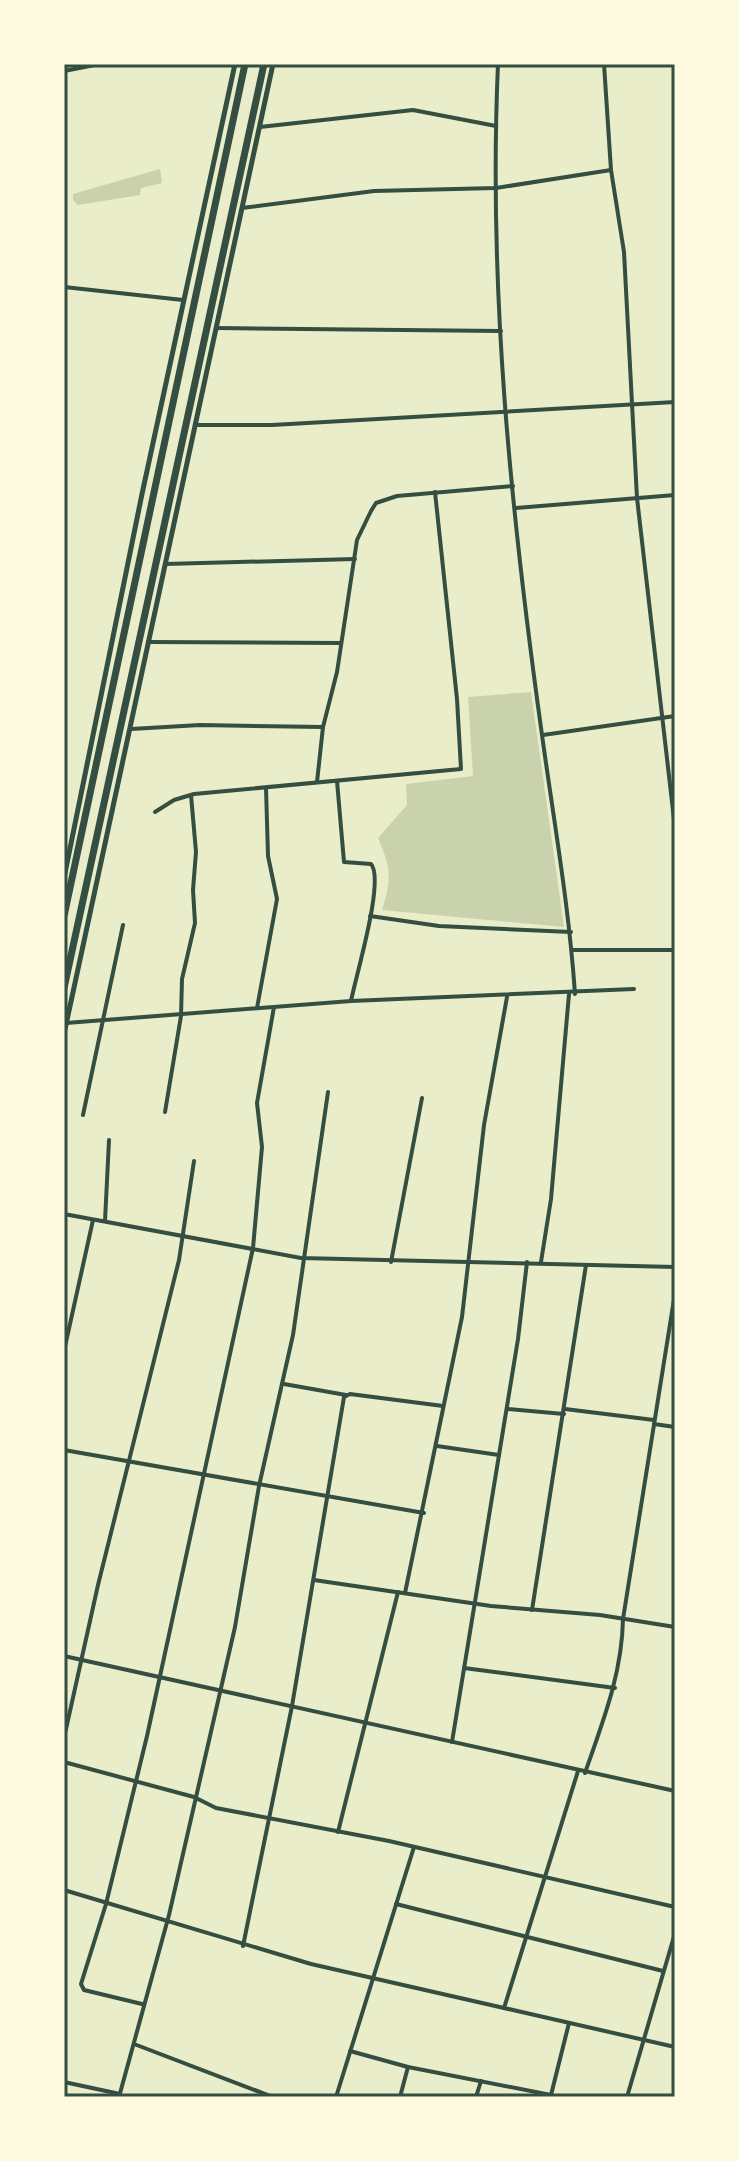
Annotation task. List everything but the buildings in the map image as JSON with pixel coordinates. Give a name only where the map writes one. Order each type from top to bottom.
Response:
[{"type":"highway","points":[[64,916],[245,64]]},
{"type":"highway","points":[[64,988],[264,64]]},
{"type":"street","points":[[64,71],[100,64]]},
{"type":"street","points":[[64,878],[235,64]]},
{"type":"street","points":[[64,1034],[273,64]]},
{"type":"street","points":[[498,64],[496,188],[504,412],[542,735],[572,950],[572,994],[551,1199],[541,1263]]},
{"type":"street","points":[[604,64],[611,170],[624,252],[637,498],[675,828]]},
{"type":"street","points":[[260,127],[413,110],[496,126]]},
{"type":"street","points":[[242,208],[374,191],[496,188],[611,170]]},
{"type":"street","points":[[64,287],[183,300]]},
{"type":"street","points":[[216,328],[501,331]]},
{"type":"street","points":[[195,425],[272,425],[675,402]]},
{"type":"street","points":[[317,782],[323,727],[355,559],[362,526],[376,503],[397,496],[513,486]]},
{"type":"street","points":[[155,812],[191,795],[459,771],[462,766],[435,492]]},
{"type":"street","points":[[516,508],[675,495]]},
{"type":"street","points":[[165,564],[355,559]]},
{"type":"street","points":[[148,642],[341,643]]},
{"type":"street","points":[[542,735],[675,716]]},
{"type":"street","points":[[131,729],[323,727]]},
{"type":"street","points":[[337,781],[344,862],[371,864],[377,873],[351,1001]]},
{"type":"street","points":[[257,1008],[277,899],[268,856],[266,788]]},
{"type":"street","points":[[165,1112],[181,1016],[182,979],[195,923],[196,852],[191,795]]},
{"type":"street","points":[[370,916],[439,926],[571,932]]},
{"type":"street","points":[[83,1115],[123,925]]},
{"type":"street","points":[[572,950],[675,950]]},
{"type":"street","points":[[66,1023],[351,1001],[507,997],[634,989]]},
{"type":"street","points":[[405,1593],[424,1513],[462,1317],[484,1125],[507,997]]},
{"type":"street","points":[[142,2004],[82,1989],[106,1904],[159,1676],[253,1248],[262,1147],[257,1103],[274,1007]]},
{"type":"street","points":[[64,2082],[119,2096],[142,2004],[167,1924],[235,1627],[259,1486],[284,1384],[307,1258],[315,1168],[328,1092]]},
{"type":"street","points":[[391,1262],[422,1098]]},
{"type":"street","points":[[104,1222],[109,1140]]},
{"type":"street","points":[[64,1738],[84,1660],[98,1585],[184,1237],[194,1161]]},
{"type":"street","points":[[64,1214],[307,1258],[675,1267]]},
{"type":"street","points":[[64,1351],[93,1220]]},
{"type":"street","points":[[452,1742],[507,1409],[527,1262]]},
{"type":"street","points":[[532,1610],[586,1265]]},
{"type":"street","points":[[585,1773],[615,1688],[622,1655],[623,1619],[675,1293]]},
{"type":"street","points":[[284,1384],[443,1406]]},
{"type":"street","points":[[243,1946],[271,1819],[346,1395]]},
{"type":"street","points":[[507,1409],[565,1412],[675,1427]]},
{"type":"street","points":[[437,1446],[499,1455]]},
{"type":"street","points":[[64,1450],[129,1464],[424,1513]]},
{"type":"street","points":[[314,1580],[675,1627]]},
{"type":"street","points":[[338,1832],[398,1592]]},
{"type":"street","points":[[64,1656],[675,1791]]},
{"type":"street","points":[[464,1668],[615,1688]]},
{"type":"street","points":[[64,1762],[194,1797],[216,1808],[414,1847],[675,1907]]},
{"type":"street","points":[[504,2008],[578,1771]]},
{"type":"street","points":[[336,2097],[414,1847]]},
{"type":"street","points":[[64,1890],[243,1946],[675,2047]]},
{"type":"street","points":[[396,1904],[663,1971]]},
{"type":"street","points":[[627,2097],[675,1933]]},
{"type":"street","points":[[350,2051],[408,2067],[550,2096],[569,2023]]},
{"type":"street","points":[[132,2043],[273,2097]]},
{"type":"street","points":[[400,2097],[408,2067]]},
{"type":"street","points":[[476,2097],[481,2081]]},
{"type":"green space","points":[[160,169],[162,183],[141,188],[140,195],[78,205],[73,200],[73,194]]},
{"type":"green space","points":[[531,692],[564,927],[382,910],[389,874],[378,838],[407,805],[406,784],[473,776],[468,697]]}]
